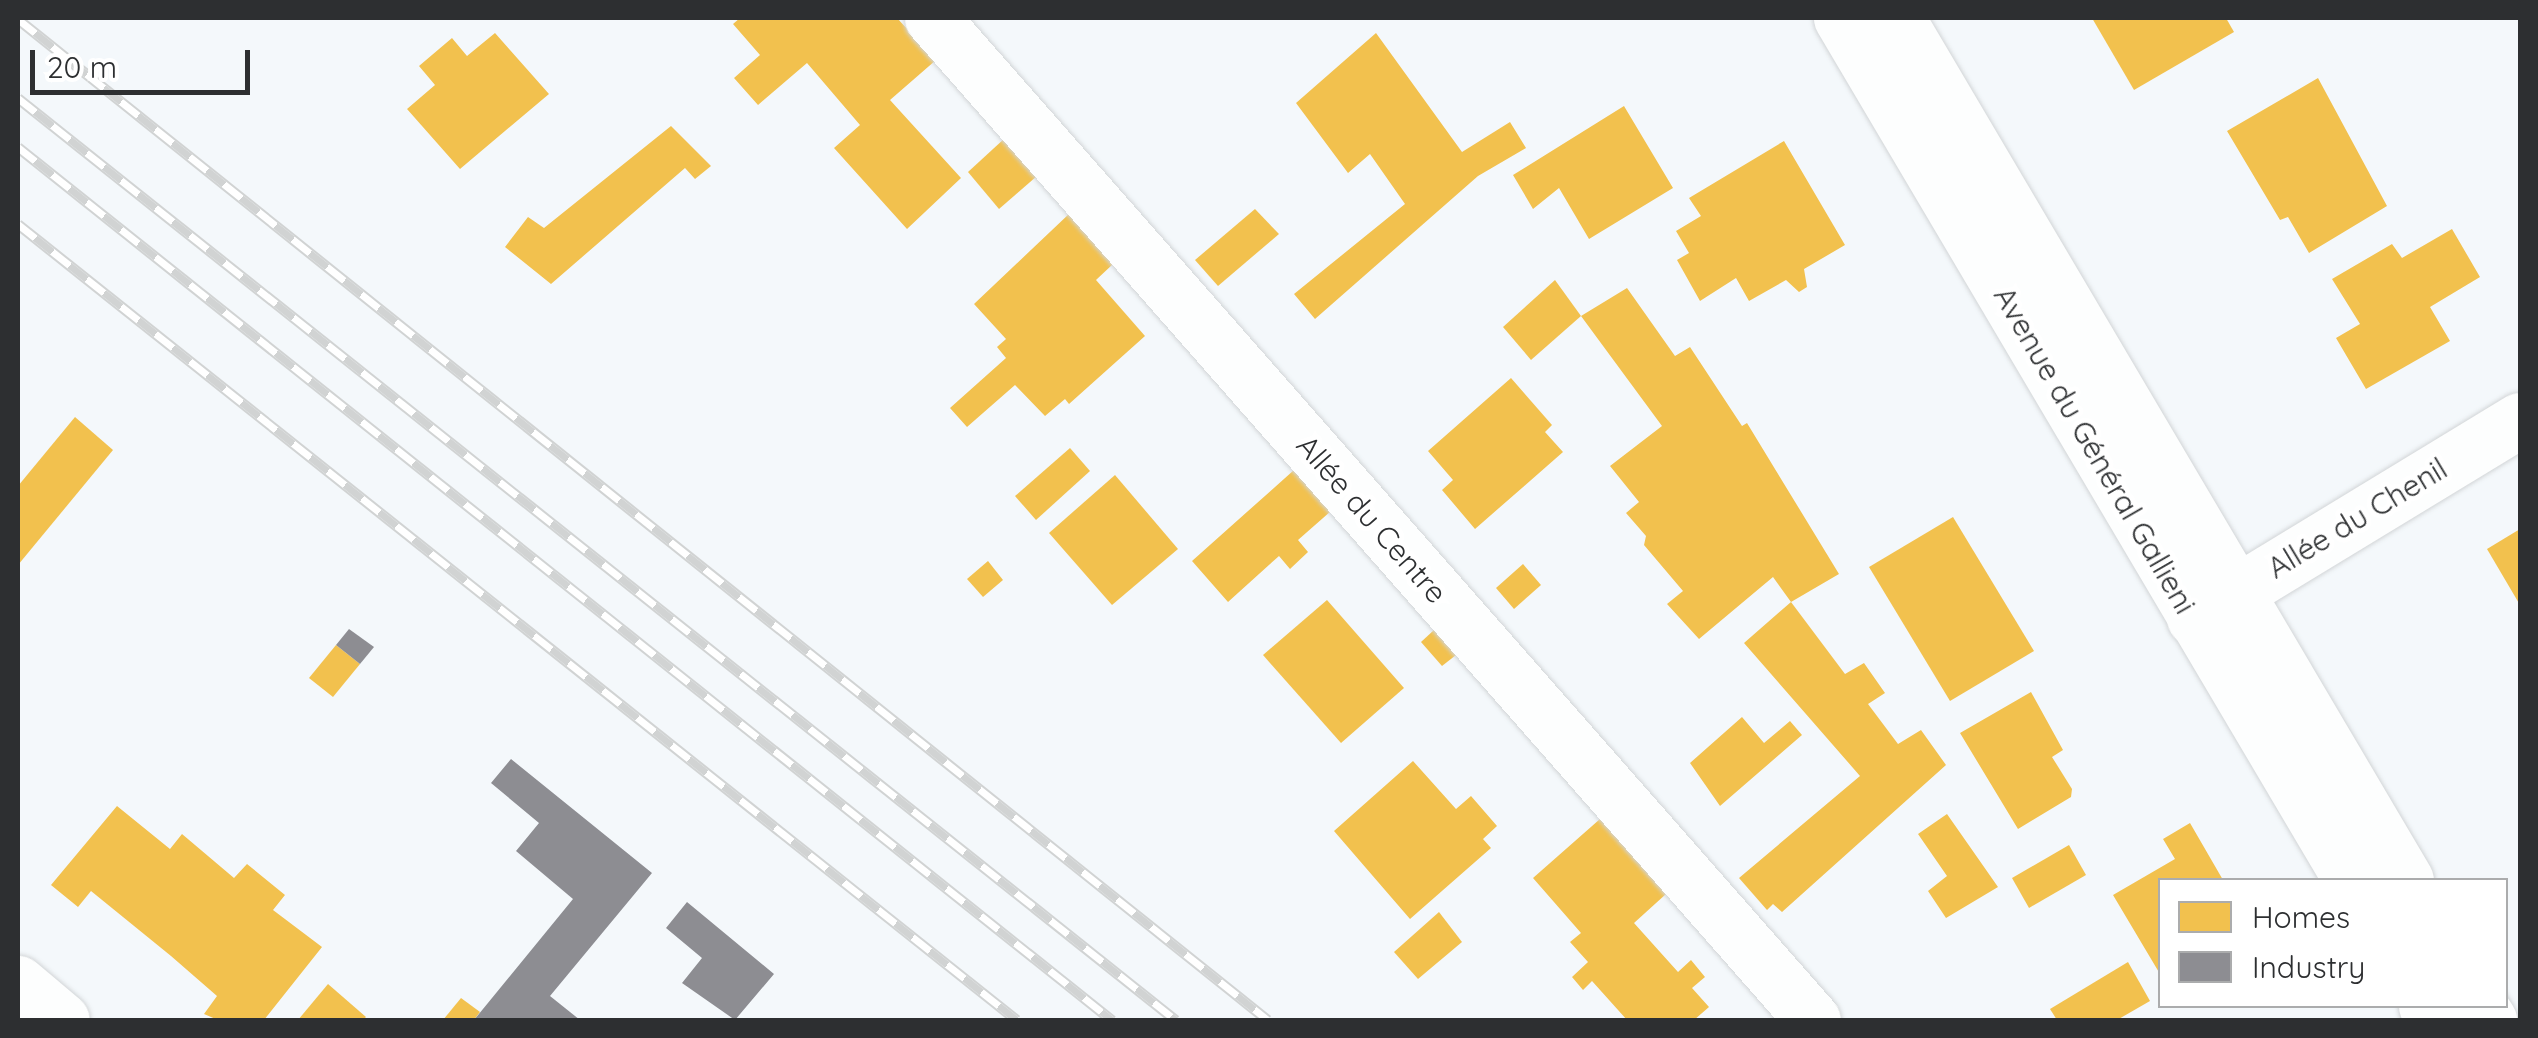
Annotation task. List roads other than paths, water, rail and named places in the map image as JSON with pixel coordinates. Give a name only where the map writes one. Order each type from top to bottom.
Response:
[{"type":"street","name":"Allée du Centre","points":[[932,18],[1813,1020]]},
{"type":"street","name":"Avenue du Général Gallieni","points":[[1841,18],[2215,605],[2405,878]]},
{"type":"street","name":"Avenue du Général Gallieni","points":[[1898,18],[2215,605],[2351,878]]},
{"type":"street","name":"Allée du Chenil","points":[[2215,605],[2520,420]]},
{"type":"street","points":[[18,984],[62,1020]]},
{"type":"railway","points":[[18,19],[1268,1020]]},
{"type":"railway","points":[[18,98],[1176,1020]]},
{"type":"railway","points":[[18,147],[1112,1020]]},
{"type":"railway","points":[[18,224],[1017,1020]]}]
